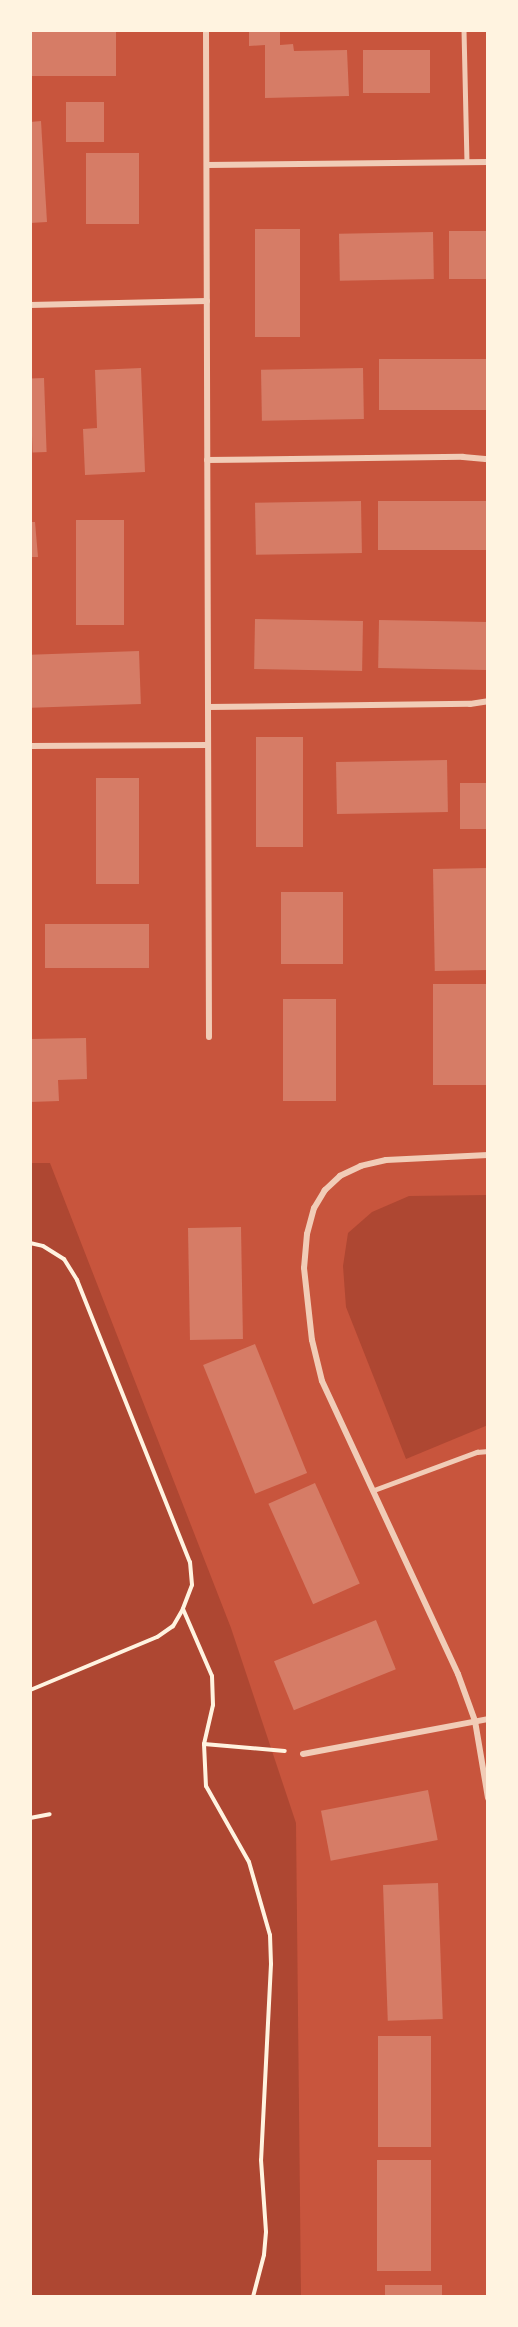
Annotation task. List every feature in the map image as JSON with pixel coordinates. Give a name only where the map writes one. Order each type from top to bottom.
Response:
[{"type":"street","points":[[206,30],[209,1037]]},
{"type":"street","points":[[207,165],[488,162]]},
{"type":"street","points":[[30,305],[207,301]]},
{"type":"street","points":[[207,460],[451,457],[488,459]]},
{"type":"street","points":[[208,707],[470,704],[488,701]]},
{"type":"street","points":[[30,746],[208,745]]},
{"type":"street","points":[[488,1155],[397,1159],[361,1166],[332,1182],[318,1199],[310,1219],[305,1252],[305,1292],[312,1340],[329,1398],[374,1490],[458,1674],[475,1721],[488,1798]]},
{"type":"street","points":[[303,1754],[488,1719]]},
{"type":"lane","points":[[464,30],[467,162]]},
{"type":"lane","points":[[374,1490],[477,1452],[488,1451]]},
{"type":"path","points":[[30,1243],[43,1246],[64,1259],[77,1280],[190,1562],[192,1585],[183,1609],[173,1626],[157,1637],[30,1690]]},
{"type":"path","points":[[183,1609],[212,1676],[213,1706],[204,1744],[206,1786],[249,1862],[270,1935],[271,1964],[261,2160],[266,2232],[264,2255],[253,2297]]},
{"type":"path","points":[[204,1744],[303,1754]]},
{"type":"path","points":[[30,1818],[50,1814]]},
{"type":"shaded area","points":[[30,1163],[50,1163],[231,1628],[296,1823],[301,2297],[30,2297]]},
{"type":"shaded area","points":[[488,1195],[488,1425],[406,1459],[346,1307],[343,1266],[348,1233],[372,1212],[409,1196]]},
{"type":"building","points":[[30,30],[116,30],[116,76],[30,76]]},
{"type":"building","points":[[249,30],[280,30],[280,45],[293,44],[294,51],[347,50],[349,96],[265,98],[265,45],[249,46]]},
{"type":"building","points":[[363,50],[430,50],[430,93],[363,93]]},
{"type":"building","points":[[66,102],[104,102],[104,142],[66,142]]},
{"type":"building","points":[[41,121],[47,222],[30,223],[30,122]]},
{"type":"building","points":[[86,153],[139,153],[139,224],[86,224]]},
{"type":"building","points":[[255,229],[300,229],[300,337],[255,337]]},
{"type":"building","points":[[449,231],[488,231],[488,279],[449,279]]},
{"type":"building","points":[[433,232],[434,279],[340,281],[339,234]]},
{"type":"building","points":[[379,359],[488,359],[488,410],[379,410]]},
{"type":"building","points":[[141,368],[145,472],[85,475],[83,429],[97,428],[95,370]]},
{"type":"building","points":[[363,368],[364,419],[262,421],[261,370]]},
{"type":"building","points":[[30,378],[44,378],[47,452],[33,452]]},
{"type":"building","points":[[361,501],[362,553],[256,555],[255,503]]},
{"type":"building","points":[[378,501],[488,501],[488,550],[378,550]]},
{"type":"building","points":[[76,520],[124,520],[124,625],[76,625]]},
{"type":"building","points":[[30,522],[35,522],[38,557],[30,557]]},
{"type":"building","points":[[255,619],[363,621],[362,671],[254,669]]},
{"type":"building","points":[[379,620],[488,622],[487,670],[378,668]]},
{"type":"building","points":[[139,651],[141,704],[32,708],[30,655]]},
{"type":"building","points":[[256,737],[303,737],[303,847],[256,847]]},
{"type":"building","points":[[447,760],[448,812],[337,814],[336,762]]},
{"type":"building","points":[[96,778],[139,778],[139,884],[96,884]]},
{"type":"building","points":[[460,783],[488,783],[488,829],[460,829]]},
{"type":"building","points":[[487,868],[488,970],[435,971],[433,869]]},
{"type":"building","points":[[281,892],[343,892],[343,964],[281,964]]},
{"type":"building","points":[[45,924],[149,924],[149,968],[45,968]]},
{"type":"building","points":[[433,984],[486,984],[486,1085],[433,1085]]},
{"type":"building","points":[[283,999],[336,999],[336,1101],[283,1101]]},
{"type":"building","points":[[86,1038],[87,1079],[58,1080],[59,1101],[30,1102],[30,1039]]},
{"type":"building","points":[[241,1227],[243,1339],[190,1340],[188,1228]]},
{"type":"building","points":[[255,1344],[307,1473],[255,1494],[203,1365]]},
{"type":"building","points":[[315,1483],[360,1583],[313,1604],[268,1504]]},
{"type":"building","points":[[376,1620],[396,1669],[294,1710],[274,1661]]},
{"type":"building","points":[[428,1790],[438,1840],[331,1861],[321,1811]]},
{"type":"building","points":[[438,1883],[443,2019],[388,2021],[383,1885]]},
{"type":"building","points":[[378,2036],[431,2036],[431,2147],[378,2147]]},
{"type":"building","points":[[377,2160],[431,2160],[431,2271],[377,2271]]},
{"type":"building","points":[[385,2285],[442,2285],[442,2297],[385,2297]]}]
